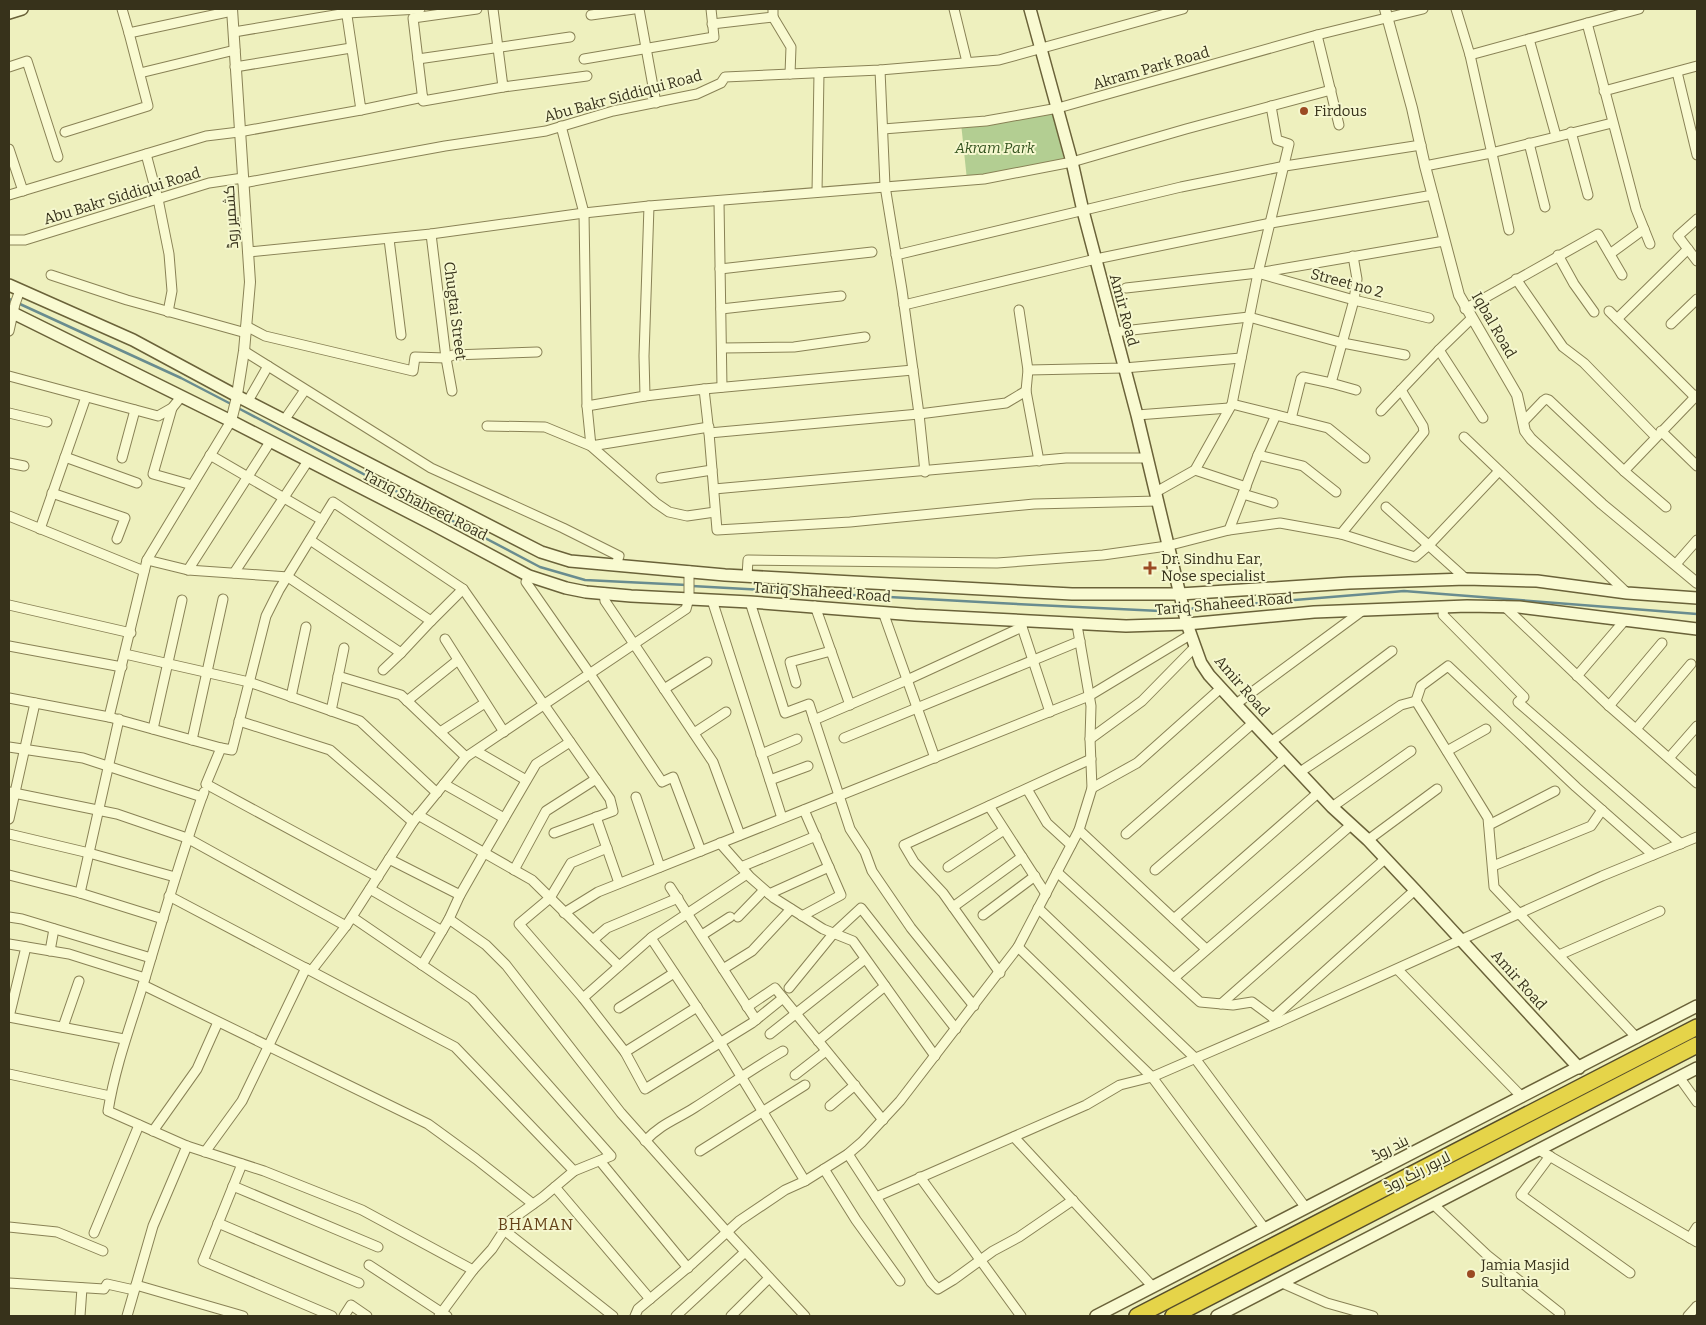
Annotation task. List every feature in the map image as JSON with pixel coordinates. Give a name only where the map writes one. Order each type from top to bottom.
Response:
[{"type":"highway","name":"لاہور رنگ روڈ","points":[[1137,1316],[1697,1027]]},
{"type":"highway","name":"لاہور رنگ روڈ","points":[[1173,1316],[1697,1045]]},
{"type":"main road","points":[[9,13],[22,9]]},
{"type":"main road","name":"Amir Road","points":[[1030,9],[1058,108],[1114,332],[1137,415],[1167,546],[1188,626],[1205,669],[1332,807],[1368,840],[1415,890],[1579,1068]]},
{"type":"main road","name":"Tariq Shaheed Road","points":[[9,285],[15,302],[181,396],[529,576],[566,588],[631,596],[688,596],[712,600],[814,606],[1021,624],[1188,626],[1314,612],[1504,606],[1697,628]]},
{"type":"main road","name":"Tariq Shaheed Road","points":[[15,302],[133,340],[240,400],[285,419],[366,463],[541,552],[570,561],[689,575],[747,576],[1072,594],[1181,595],[1349,583],[1466,579],[1537,581],[1626,593],[1697,598]]},
{"type":"main road","name":"بند روڈ","points":[[1096,1316],[1522,1098],[1697,1006]]},
{"type":"main road","points":[[1217,1316],[1697,1068]]},
{"type":"street","points":[[65,132],[148,106],[122,9]]},
{"type":"street","points":[[234,32],[347,11],[420,9]]},
{"type":"street","points":[[477,9],[413,18],[423,101],[503,87],[587,76]]},
{"type":"street","points":[[493,9],[503,87]]},
{"type":"street","points":[[591,15],[634,9]]},
{"type":"street","points":[[639,9],[656,103]]},
{"type":"street","points":[[584,59],[714,36],[711,9]]},
{"type":"street","points":[[954,9],[967,62]]},
{"type":"street","name":"Abu Bakr Siddiqui Road","points":[[9,240],[25,240],[209,183],[243,181],[445,146],[546,131],[613,111],[697,94],[721,83],[725,77],[880,70],[998,60],[1178,9]]},
{"type":"street","name":"Akram Park Road","points":[[883,129],[986,121],[1058,108],[1317,35],[1387,13],[1422,9]]},
{"type":"street","points":[[1456,9],[1470,55],[1508,230]]},
{"type":"street","points":[[1470,55],[1639,9]]},
{"type":"street","points":[[129,33],[232,10]]},
{"type":"street","name":"کشمیر روڈ","points":[[230,421],[240,400],[250,282],[232,10]]},
{"type":"street","points":[[347,11],[361,110]]},
{"type":"street","points":[[712,24],[773,13],[791,47],[790,74]]},
{"type":"street","name":"Iqbal Road","points":[[1387,13],[1452,276],[1465,308],[1517,395],[1525,431],[1530,439],[1602,504],[1697,583]]},
{"type":"street","points":[[1587,23],[1636,209],[1650,244]]},
{"type":"street","points":[[1317,35],[1339,125]]},
{"type":"street","points":[[418,59],[570,37]]},
{"type":"street","points":[[1528,39],[1556,136]]},
{"type":"street","points":[[236,66],[351,48]]},
{"type":"street","points":[[140,73],[235,50]]},
{"type":"street","points":[[9,67],[27,61],[58,157]]},
{"type":"street","points":[[1604,91],[1697,66]]},
{"type":"street","points":[[880,70],[885,186],[904,305],[925,472]]},
{"type":"street","points":[[1676,72],[1697,156]]},
{"type":"street","points":[[817,192],[819,73]]},
{"type":"street","points":[[248,252],[389,239],[649,206],[719,202],[885,186],[984,179],[1072,162],[1331,90]]},
{"type":"street","points":[[9,195],[206,136],[239,132],[423,97]]},
{"type":"street","points":[[704,389],[717,530],[850,522],[1034,504],[1156,496],[1195,470],[1231,406],[1258,273],[1289,144],[1277,140],[1271,106]]},
{"type":"street","points":[[1425,166],[1491,153],[1612,123]]},
{"type":"street","points":[[562,126],[584,213],[587,406],[591,446]]},
{"type":"street","points":[[1571,132],[1588,196]]},
{"type":"street","points":[[1529,143],[1545,207]]},
{"type":"street","points":[[896,255],[1181,187],[1285,166],[1421,146]]},
{"type":"street","points":[[9,153],[23,191]]},
{"type":"street","points":[[146,154],[158,198],[169,254],[172,291],[168,312]]},
{"type":"street","points":[[904,305],[1096,260],[1271,223],[1433,195]]},
{"type":"street","points":[[719,202],[722,387]]},
{"type":"street","points":[[645,396],[644,356],[649,206]]},
{"type":"street","points":[[1697,220],[1678,236],[1697,261]]},
{"type":"street","points":[[1610,254],[1644,229]]},
{"type":"street","name":"Chugtai Street","points":[[431,234],[452,392]]},
{"type":"street","points":[[1465,308],[1598,234],[1622,275]]},
{"type":"street","points":[[389,239],[401,335]]},
{"type":"street","points":[[1126,288],[1258,273],[1444,241]]},
{"type":"street","points":[[1617,319],[1688,249]]},
{"type":"street","points":[[720,269],[872,252]]},
{"type":"street","points":[[1558,255],[1574,284],[1594,312]]},
{"type":"street","points":[[1331,383],[1354,300],[1357,279],[1353,256]]},
{"type":"street","name":"Street no 2","points":[[1258,273],[1354,300],[1429,318]]},
{"type":"street","points":[[51,275],[168,312],[413,371],[415,357],[446,358],[453,355],[537,352]]},
{"type":"street","points":[[1516,279],[1563,347],[1584,363],[1658,433],[1697,466]]},
{"type":"street","points":[[721,309],[841,296]]},
{"type":"street","points":[[1671,324],[1697,299]]},
{"type":"street","points":[[9,331],[15,302]]},
{"type":"street","points":[[1019,310],[1028,370],[1026,390],[1039,461]]},
{"type":"street","points":[[1608,311],[1696,396],[1658,433],[1624,471]]},
{"type":"street","points":[[1114,332],[1249,317],[1342,343],[1404,355]]},
{"type":"street","points":[[1381,412],[1472,318]]},
{"type":"street","points":[[722,348],[794,347],[865,337]]},
{"type":"street","points":[[1439,350],[1483,418]]},
{"type":"street","points":[[244,351],[431,468],[563,528],[619,556],[616,565]]},
{"type":"street","points":[[1028,370],[1124,368],[1241,358]]},
{"type":"street","points":[[240,400],[268,366]]},
{"type":"street","points":[[587,406],[645,396],[722,387],[913,370]]},
{"type":"street","points":[[9,376],[158,416],[172,408]]},
{"type":"street","points":[[1291,419],[1303,377],[1356,390]]},
{"type":"street","points":[[285,419],[305,390]]},
{"type":"street","points":[[591,446],[709,430],[919,414],[1006,404],[1026,390]]},
{"type":"street","points":[[1341,534],[1424,432],[1424,426],[1401,390]]},
{"type":"street","points":[[181,396],[172,408],[153,474],[192,485]]},
{"type":"street","points":[[40,529],[86,397]]},
{"type":"street","points":[[1523,422],[1543,401],[1546,399],[1550,400],[1624,471],[1666,507]]},
{"type":"street","points":[[1137,415],[1231,406],[1328,428],[1364,458]]},
{"type":"street","points":[[122,458],[135,410]]},
{"type":"street","points":[[9,413],[47,422]]},
{"type":"street","points":[[1230,530],[1258,455],[1276,415]]},
{"type":"street","points":[[80,893],[108,766],[122,668],[147,560],[230,421]]},
{"type":"street","points":[[488,426],[545,426],[591,446],[670,512],[687,516],[715,512]]},
{"type":"street","points":[[1464,437],[1626,593]]},
{"type":"street","points":[[188,570],[270,442]]},
{"type":"street","points":[[210,455],[322,520]]},
{"type":"street","points":[[1258,455],[1303,466],[1336,492]]},
{"type":"street","points":[[65,457],[138,483]]},
{"type":"street","points":[[714,489],[925,472],[1066,458],[1147,458]]},
{"type":"street","points":[[234,573],[308,461]]},
{"type":"street","points":[[9,463],[24,466]]},
{"type":"street","points":[[661,478],[712,470]]},
{"type":"street","points":[[1195,470],[1273,503]]},
{"type":"street","points":[[747,576],[748,560],[998,563],[1103,556],[1167,546],[1230,530],[1280,523],[1341,534],[1412,556],[1419,555],[1499,471]]},
{"type":"street","points":[[52,493],[125,518],[117,538]]},
{"type":"street","points":[[9,698],[114,718],[232,750],[266,616],[333,502],[463,589],[610,799],[613,811],[554,833]]},
{"type":"street","points":[[1386,507],[1430,544],[1466,579]]},
{"type":"street","points":[[9,516],[144,571]]},
{"type":"street","points":[[310,540],[431,621]]},
{"type":"street","points":[[1676,564],[1697,540]]},
{"type":"street","points":[[147,560],[188,570],[288,577],[401,653]]},
{"type":"street","points":[[205,1152],[242,1101],[268,1046],[309,969],[346,926],[416,819],[466,757],[686,609],[689,575]]},
{"type":"street","points":[[529,576],[526,582],[662,782],[673,777],[701,850]]},
{"type":"street","points":[[383,670],[463,589]]},
{"type":"street","points":[[604,593],[605,601],[713,762],[740,835]]},
{"type":"street","points":[[192,740],[223,599]]},
{"type":"street","points":[[153,729],[182,600]]},
{"type":"street","points":[[712,600],[782,818]]},
{"type":"street","points":[[750,602],[784,714],[809,704],[850,829],[865,852],[872,871],[911,928],[974,1006]]},
{"type":"street","points":[[9,605],[131,633]]},
{"type":"street","points":[[814,606],[850,705]]},
{"type":"street","points":[[1504,606],[1609,706],[1697,783]]},
{"type":"street","points":[[1444,607],[1443,615],[1524,697],[1518,702],[1681,844]]},
{"type":"street","points":[[1236,704],[1362,611]]},
{"type":"street","points":[[883,612],[935,758]]},
{"type":"street","points":[[1577,676],[1625,620]]},
{"type":"street","points":[[814,720],[907,680],[1021,624],[1050,712]]},
{"type":"street","points":[[645,1316],[636,1312],[739,1221],[785,1190],[805,1181],[848,1154],[883,1120],[1000,973],[1018,947],[1079,830],[1092,788],[1091,706],[1077,625]]},
{"type":"street","points":[[564,912],[598,892],[619,883],[1089,696],[1188,626]]},
{"type":"street","points":[[291,697],[306,627]]},
{"type":"street","points":[[445,639],[504,732]]},
{"type":"street","points":[[844,738],[1080,641]]},
{"type":"street","points":[[1609,706],[1662,643]]},
{"type":"street","points":[[9,646],[122,668]]},
{"type":"street","points":[[1090,739],[1142,701],[1195,647]]},
{"type":"street","points":[[331,711],[344,648]]},
{"type":"street","points":[[796,683],[790,662],[831,651]]},
{"type":"street","points":[[1271,742],[1392,651]]},
{"type":"street","points":[[125,654],[249,682],[360,721],[437,793]]},
{"type":"street","points":[[407,701],[458,660]]},
{"type":"street","points":[[664,689],[708,662]]},
{"type":"street","points":[[1636,729],[1691,664]]},
{"type":"street","points":[[1416,701],[1422,686],[1448,666],[1653,856]]},
{"type":"street","points":[[338,676],[401,695],[466,757]]},
{"type":"street","points":[[1092,788],[1137,762],[1221,688]]},
{"type":"street","points":[[1416,701],[1488,818],[1494,887],[1637,1038]]},
{"type":"street","points":[[1300,772],[1401,705],[1416,701]]},
{"type":"street","points":[[9,819],[12,793],[25,749],[35,703]]},
{"type":"street","points":[[440,732],[486,703]]},
{"type":"street","points":[[694,733],[726,712]]},
{"type":"street","points":[[239,721],[330,750],[416,819],[484,853],[532,880],[619,966]]},
{"type":"street","points":[[1126,834],[1254,723]]},
{"type":"street","points":[[1669,758],[1697,726]]},
{"type":"street","points":[[1447,752],[1486,730]]},
{"type":"street","points":[[761,754],[797,739]]},
{"type":"street","points":[[422,965],[536,764],[570,742]]},
{"type":"street","points":[[9,747],[83,758],[202,797]]},
{"type":"street","points":[[221,748],[187,838],[144,981],[124,1038],[108,1111],[187,1146],[264,1171],[362,1210],[472,1270]]},
{"type":"street","points":[[476,751],[526,780]]},
{"type":"street","points":[[1332,807],[1411,751]]},
{"type":"street","points":[[1155,870],[1286,757]]},
{"type":"street","points":[[1000,973],[943,893],[914,862],[904,845],[1091,759]]},
{"type":"street","points":[[770,780],[808,766]]},
{"type":"street","points":[[514,870],[546,811],[596,779]]},
{"type":"street","points":[[206,784],[378,877]]},
{"type":"street","points":[[444,784],[504,818]]},
{"type":"street","points":[[1027,789],[1047,823],[1071,845]]},
{"type":"street","points":[[1368,840],[1437,789]]},
{"type":"street","points":[[1489,824],[1555,791]]},
{"type":"street","points":[[1174,920],[1319,792]]},
{"type":"street","points":[[12,793],[117,814],[187,838],[346,926]]},
{"type":"street","points":[[636,797],[660,867]]},
{"type":"street","points":[[989,806],[1046,894]]},
{"type":"street","points":[[802,916],[841,895],[804,810]]},
{"type":"street","points":[[1493,866],[1591,826],[1602,810]]},
{"type":"street","points":[[596,817],[619,883]]},
{"type":"street","points":[[1174,978],[1351,825]]},
{"type":"street","points":[[948,866],[1004,830]]},
{"type":"street","points":[[1079,830],[1206,949]]},
{"type":"street","points":[[9,834],[89,853],[175,877]]},
{"type":"street","points":[[583,998],[651,938],[688,914],[744,871],[816,836]]},
{"type":"street","points":[[876,1197],[1086,1105],[1120,1085],[1152,1077],[1276,1020],[1398,970],[1520,913],[1697,837]]},
{"type":"street","points":[[720,843],[744,871],[766,892],[823,929],[853,941],[935,1056]]},
{"type":"street","points":[[607,848],[571,863],[550,898],[519,924],[583,998],[624,1052],[645,1089],[756,1020],[783,998]]},
{"type":"street","points":[[953,907],[1022,857]]},
{"type":"street","points":[[389,859],[460,895]]},
{"type":"street","points":[[1221,1004],[1385,859]]},
{"type":"street","points":[[702,935],[734,917],[766,892],[829,867]]},
{"type":"street","points":[[1057,872],[1200,1002],[1233,1005],[1252,1002],[1276,1020]]},
{"type":"street","points":[[9,875],[80,893],[162,919]]},
{"type":"street","points":[[983,914],[1035,876]]},
{"type":"street","points":[[670,887],[756,1020]]},
{"type":"street","points":[[370,888],[442,931]]},
{"type":"street","points":[[1276,1020],[1415,890]]},
{"type":"street","points":[[169,896],[456,1047],[574,1171]]},
{"type":"street","points":[[593,940],[607,928],[678,898]]},
{"type":"street","points":[[723,969],[752,951],[791,908]]},
{"type":"street","points":[[789,988],[833,934],[861,908],[956,1029]]},
{"type":"street","points":[[1038,908],[1194,1057],[1306,1208]]},
{"type":"street","points":[[1559,955],[1660,910]]},
{"type":"street","points":[[9,917],[151,958]]},
{"type":"street","points":[[352,917],[472,999],[611,1156],[574,1171],[556,1187],[511,1220],[492,1249],[472,1270],[443,1315],[369,1265]]},
{"type":"street","points":[[449,919],[486,945],[506,965],[621,1113],[744,1252],[805,1316]]},
{"type":"street","points":[[50,951],[54,929]]},
{"type":"street","points":[[651,938],[720,1042],[805,1181]]},
{"type":"street","points":[[9,944],[68,954],[144,981],[218,1022],[428,1124],[533,1204]]},
{"type":"street","points":[[26,947],[9,1017],[124,1038]]},
{"type":"street","points":[[1018,947],[1152,1077],[1264,1229]]},
{"type":"street","points":[[770,1034],[865,959]]},
{"type":"street","points":[[1398,970],[1522,1098]]},
{"type":"street","points":[[619,1008],[674,973]]},
{"type":"street","points":[[63,1027],[79,981]]},
{"type":"street","points":[[818,1041],[884,986]]},
{"type":"street","points":[[747,1007],[775,988],[883,1120]]},
{"type":"street","points":[[624,1052],[697,1007]]},
{"type":"street","points":[[153,1131],[196,1069],[218,1022]]},
{"type":"street","points":[[645,1141],[656,1130],[783,1051]]},
{"type":"street","points":[[795,1075],[826,1051]]},
{"type":"street","points":[[9,1074],[110,1096]]},
{"type":"street","points":[[1679,1077],[1697,1102]]},
{"type":"street","points":[[700,1152],[805,1085]]},
{"type":"street","points":[[830,1106],[855,1085]]},
{"type":"street","points":[[94,1232],[139,1125]]},
{"type":"street","points":[[1014,1137],[1153,1287]]},
{"type":"street","points":[[127,1316],[153,1226],[187,1146]]},
{"type":"street","points":[[1539,1150],[1694,1240],[1697,1228]]},
{"type":"street","points":[[848,1154],[931,1282],[938,1289],[1073,1200]]},
{"type":"street","points":[[1550,1156],[1521,1195],[1630,1273]]},
{"type":"street","points":[[600,1161],[688,1268]]},
{"type":"street","points":[[242,1164],[203,1261],[332,1316]]},
{"type":"street","points":[[824,1168],[856,1220],[900,1281]]},
{"type":"street","points":[[920,1178],[1021,1316]]},
{"type":"street","points":[[233,1186],[378,1247]]},
{"type":"street","points":[[556,1187],[650,1299]]},
{"type":"street","points":[[1433,1204],[1487,1255],[1560,1313]]},
{"type":"street","points":[[218,1223],[359,1283]]},
{"type":"street","points":[[9,1227],[56,1232],[103,1251]]},
{"type":"street","points":[[504,1230],[613,1316]]},
{"type":"street","points":[[676,1316],[744,1252]]},
{"type":"street","points":[[731,1316],[770,1278]]},
{"type":"street","points":[[9,1283],[104,1289],[107,1284],[135,1287],[243,1316]]},
{"type":"street","points":[[1282,1283],[1327,1303],[1374,1316]]},
{"type":"street","points":[[80,1316],[82,1288]]},
{"type":"street","points":[[344,1316],[351,1305],[367,1316]]},
{"type":"street","points":[[1688,1316],[1697,1306]]},
{"type":"green space","name":"Akram Park","points":[[1052,112],[1065,163],[967,180],[961,123]]},
{"type":"waterway","points":[[9,299],[181,378],[231,404]]},
{"type":"waterway","points":[[238,408],[540,567],[585,580],[687,585]]},
{"type":"waterway","points":[[692,586],[1160,611],[1181,609]]},
{"type":"waterway","points":[[1186,609],[1404,591],[1697,614]]},
{"type":"place","name":"Firdous","points":[[1304,111]]},
{"type":"place","name":"Dr. Sindhu Ear, Nose specialist","points":[[1150,568]]},
{"type":"place","name":"Jamia Masjid Sultania","points":[[1471,1274]]},
{"type":"district","name":"BHAMAN","points":[[536,1224]]}]
